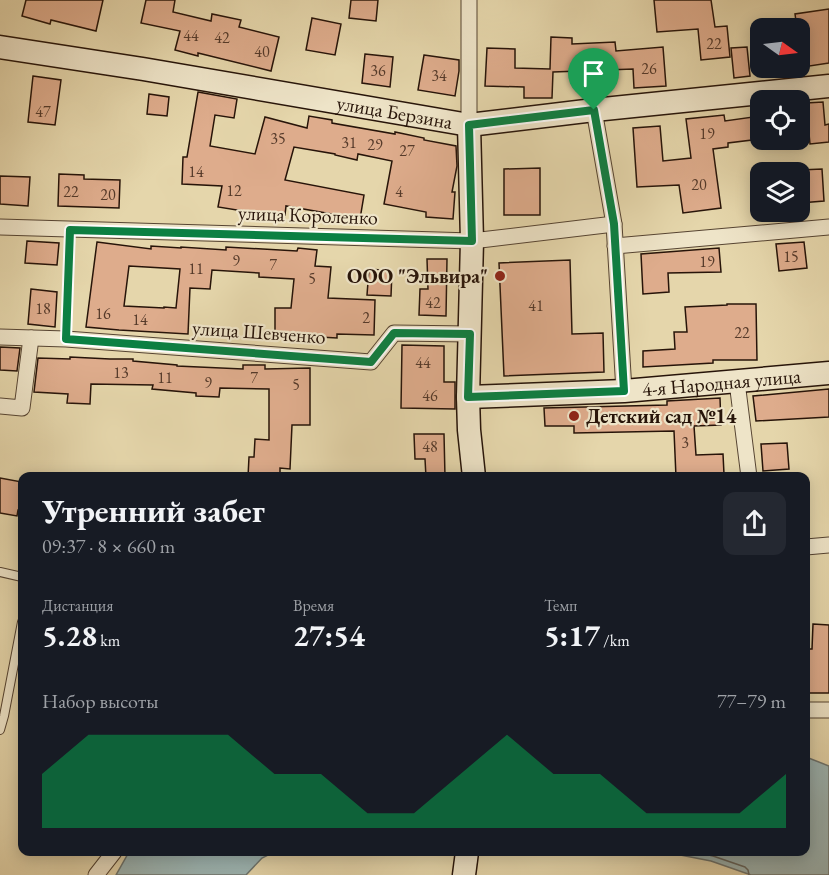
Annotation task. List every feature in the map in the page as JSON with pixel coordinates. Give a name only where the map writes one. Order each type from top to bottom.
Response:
[{"type":"main road","name":"улица Берзина","points":[[0,47],[469,125],[829,86]]},
{"type":"main road","points":[[469,125],[472,241],[468,397],[473,472]]},
{"type":"main road","name":"4-я Народная улица","points":[[468,397],[624,391],[829,373]]},
{"type":"street","points":[[469,0],[469,125]]},
{"type":"street","points":[[594,110],[614,224],[624,391]]},
{"type":"street","name":"улица Короленко","points":[[0,227],[472,241],[614,224]]},
{"type":"street","points":[[615,246],[829,227]]},
{"type":"street","name":"улица Шевченко","points":[[0,338],[66,339],[371,362],[394,333],[470,334]]},
{"type":"street","points":[[0,406],[22,408],[31,338]]},
{"type":"street","points":[[737,382],[748,472]]},
{"type":"street","points":[[810,547],[829,545]]},
{"type":"street","points":[[810,710],[829,710]]},
{"type":"street","points":[[96,875],[111,856]]},
{"type":"lane","points":[[66,339],[70,230]]},
{"type":"lane","points":[[0,572],[18,576]]},
{"type":"lane","points":[[0,730],[18,641]]},
{"type":"water","points":[[810,759],[829,766],[829,875],[751,875],[711,861],[685,856],[810,856]]},
{"type":"water","points":[[127,856],[266,856],[246,875],[116,875]]},
{"type":"building","points":[[26,0],[103,0],[96,31],[51,20],[50,24],[22,16]]},
{"type":"building","points":[[146,0],[175,0],[173,12],[211,21],[212,14],[241,20],[239,27],[279,37],[271,71],[198,53],[198,56],[175,50],[180,31],[141,23]]},
{"type":"building","points":[[351,0],[378,0],[376,21],[349,18]]},
{"type":"building","points":[[654,0],[711,0],[715,27],[727,26],[730,57],[701,60],[698,29],[657,32]]},
{"type":"building","points":[[829,9],[829,63],[810,66],[810,18],[796,18],[795,14]]},
{"type":"building","points":[[312,18],[341,24],[335,55],[306,50]]},
{"type":"building","points":[[551,37],[572,38],[572,44],[615,42],[616,51],[663,47],[666,86],[634,88],[633,69],[553,72],[552,98],[524,98],[524,87],[485,86],[487,48],[515,49],[515,68],[550,69]]},
{"type":"building","points":[[747,47],[750,76],[734,78],[731,48]]},
{"type":"building","points":[[365,54],[393,57],[390,87],[362,83]]},
{"type":"building","points":[[424,55],[459,60],[455,96],[418,90]]},
{"type":"building","points":[[33,76],[61,80],[55,125],[28,122]]},
{"type":"building","points":[[198,92],[237,99],[234,118],[215,115],[210,146],[255,154],[265,117],[307,128],[309,116],[332,120],[332,123],[395,134],[395,132],[456,146],[457,166],[452,192],[455,192],[453,219],[426,217],[426,212],[384,204],[392,161],[358,154],[357,160],[294,147],[285,180],[364,195],[360,219],[286,206],[285,215],[218,207],[222,186],[182,184],[183,157],[187,157]]},
{"type":"building","points":[[149,94],[169,97],[167,116],[147,114]]},
{"type":"building","points":[[823,102],[825,125],[829,124],[829,142],[810,144],[810,103]]},
{"type":"building","points":[[724,115],[725,121],[750,117],[750,140],[728,143],[728,147],[713,149],[721,208],[683,213],[679,185],[637,187],[633,128],[660,126],[663,161],[691,158],[686,119]]},
{"type":"building","points":[[540,168],[540,215],[504,215],[504,169]]},
{"type":"building","points":[[822,169],[824,201],[810,202],[810,170]]},
{"type":"building","points":[[59,174],[84,175],[84,179],[120,180],[119,208],[58,206]]},
{"type":"building","points":[[0,176],[30,177],[28,206],[0,204]]},
{"type":"building","points":[[27,241],[59,243],[57,265],[25,263]]},
{"type":"building","points":[[97,242],[151,249],[151,246],[226,250],[226,247],[317,250],[315,266],[331,267],[328,298],[375,300],[374,335],[337,334],[337,338],[320,337],[320,335],[275,334],[275,308],[291,308],[294,279],[259,277],[259,273],[212,270],[210,289],[190,288],[188,334],[86,327]],"holes":[[[129,266],[180,269],[176,308],[124,306]]]},
{"type":"building","points":[[804,242],[807,268],[779,271],[776,244]]},
{"type":"building","points":[[719,248],[721,272],[668,273],[669,292],[643,294],[641,254]]},
{"type":"building","points":[[427,259],[447,259],[446,316],[419,315],[420,289],[428,289]]},
{"type":"building","points":[[570,260],[572,334],[603,333],[604,372],[504,376],[499,263]]},
{"type":"building","points":[[369,269],[392,271],[391,296],[367,295]]},
{"type":"building","points":[[31,289],[57,292],[55,327],[28,324]]},
{"type":"building","points":[[756,304],[757,360],[713,360],[713,363],[643,367],[643,351],[675,349],[674,332],[687,332],[685,307]]},
{"type":"building","points":[[402,345],[444,346],[444,382],[455,382],[455,409],[401,408]]},
{"type":"building","points":[[0,347],[20,348],[17,371],[0,370]]},
{"type":"building","points":[[70,357],[133,359],[133,361],[177,366],[243,369],[243,365],[265,365],[265,369],[310,368],[310,425],[292,425],[290,469],[280,468],[280,472],[248,472],[249,457],[254,457],[255,439],[269,440],[269,389],[220,388],[219,397],[152,389],[153,385],[91,384],[90,404],[67,403],[68,394],[34,392],[38,358],[70,359]]},
{"type":"building","points":[[829,389],[829,417],[756,421],[753,396]]},
{"type":"building","points":[[720,398],[721,425],[694,426],[696,455],[723,454],[724,472],[676,472],[674,431],[574,433],[574,426],[545,426],[544,408],[667,405],[667,401]]},
{"type":"building","points":[[414,434],[444,434],[445,472],[426,472],[425,459],[415,459]]},
{"type":"building","points":[[787,443],[789,469],[763,471],[761,444]]},
{"type":"building","points":[[0,478],[18,481],[17,516],[0,513]]},
{"type":"building","points":[[813,624],[829,625],[829,693],[810,693],[810,649],[812,649]]},
{"type":"place","name":"ООО \"Эльвира\"","points":[[500,276]]},
{"type":"place","name":"Детский сад №14","points":[[574,416]]},
{"type":"route","points":[[594,110],[614,224],[624,391],[468,397],[470,334],[394,333],[371,362],[66,339],[70,230],[472,241],[469,125],[594,110]]}]
